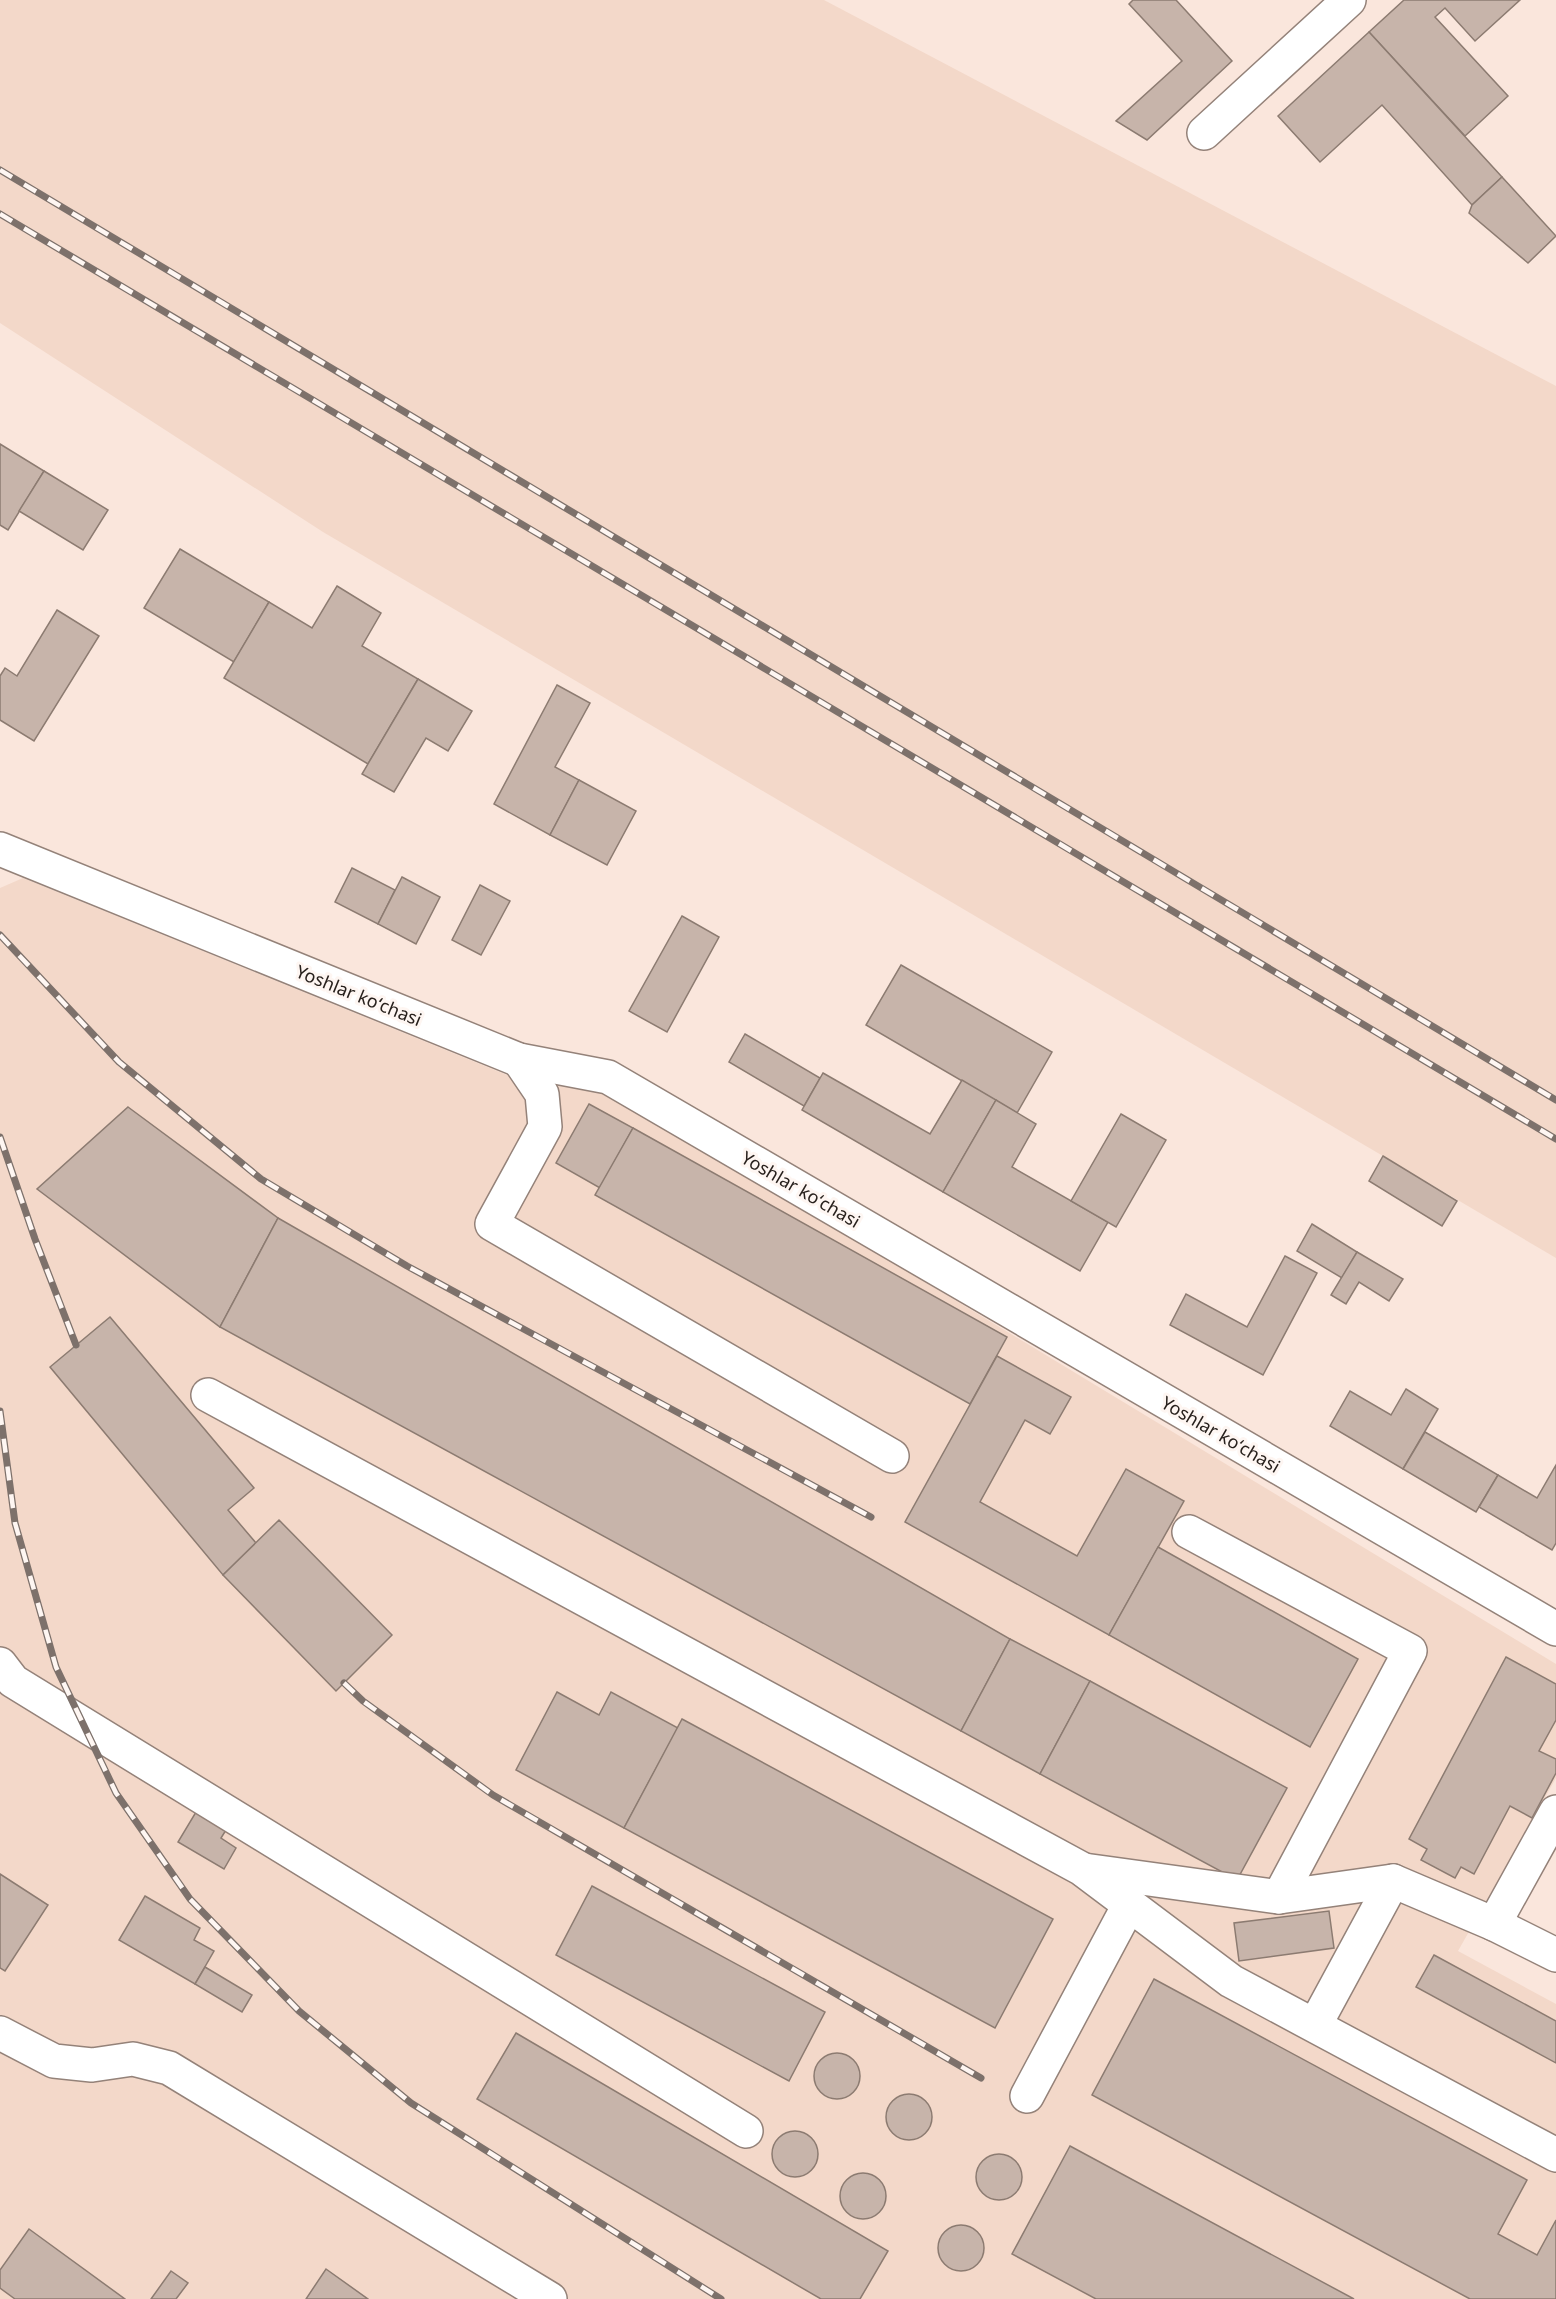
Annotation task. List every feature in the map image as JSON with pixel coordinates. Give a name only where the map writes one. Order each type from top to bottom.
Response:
[{"type":"street","points":[[1204,133],[1349,0]]},
{"type":"street","name":"Yoshlar koʻchasi","points":[[0,849],[519,1060],[608,1077],[1556,1629]]},
{"type":"street","points":[[519,1060],[542,1094],[545,1127],[492,1224],[892,1456]]},
{"type":"street","points":[[208,1395],[1082,1869],[1231,1981],[1556,2156]]},
{"type":"street","points":[[1189,1532],[1410,1651],[1279,1897]]},
{"type":"street","points":[[0,1664],[13,1681],[746,2131]]},
{"type":"street","points":[[1494,1924],[1556,1812]]},
{"type":"street","points":[[1082,1869],[1279,1897],[1393,1881],[1494,1924],[1556,1955]]},
{"type":"street","points":[[1315,2025],[1393,1881]]},
{"type":"street","points":[[1027,2096],[1130,1905]]},
{"type":"street","points":[[0,2033],[54,2061],[92,2065],[133,2059],[169,2068],[550,2299]]},
{"type":"shaded area","points":[[0,0],[824,0],[1556,386],[1556,1258],[323,532],[0,323]]},
{"type":"shaded area","points":[[23,878],[517,1079],[575,1070],[1556,1664],[1556,1778],[1458,1951],[1556,2004],[1556,2299],[0,2299],[0,888]]},
{"type":"building","points":[[1133,0],[1176,0],[1232,61],[1147,140],[1116,121],[1182,61],[1129,4]]},
{"type":"building","points":[[1404,0],[1520,0],[1475,41],[1445,8],[1435,17],[1508,96],[1465,136],[1369,32]]},
{"type":"building","points":[[1369,32],[1502,177],[1472,205],[1382,105],[1320,162],[1278,116]]},
{"type":"building","points":[[1502,177],[1556,236],[1528,263],[1469,213],[1472,205]]},
{"type":"building","points":[[0,444],[44,471],[8,530],[0,525]]},
{"type":"building","points":[[44,471],[108,510],[83,550],[19,511]]},
{"type":"building","points":[[180,549],[269,602],[234,662],[144,608]]},
{"type":"building","points":[[337,586],[381,613],[362,646],[418,679],[368,764],[224,678],[269,602],[312,628]]},
{"type":"building","points":[[57,610],[99,636],[34,741],[0,720],[0,676],[5,668],[17,676]]},
{"type":"building","points":[[418,679],[472,711],[448,751],[426,738],[394,792],[362,774]]},
{"type":"building","points":[[557,685],[590,703],[555,767],[579,780],[550,835],[494,804]]},
{"type":"building","points":[[579,780],[636,811],[607,865],[550,835]]},
{"type":"building","points":[[352,868],[395,890],[378,924],[335,902]]},
{"type":"building","points":[[402,877],[440,897],[416,944],[378,924]]},
{"type":"building","points":[[480,885],[510,901],[481,955],[452,940]]},
{"type":"building","points":[[682,916],[719,937],[667,1032],[629,1011]]},
{"type":"building","points":[[901,965],[1052,1052],[1017,1113],[866,1025]]},
{"type":"building","points":[[745,1034],[820,1078],[804,1106],[729,1062]]},
{"type":"building","points":[[823,1073],[930,1134],[962,1080],[996,1100],[943,1192],[802,1110]]},
{"type":"building","points":[[996,1100],[1036,1124],[1012,1167],[1108,1222],[1080,1271],[943,1192]]},
{"type":"building","points":[[589,1104],[633,1128],[600,1188],[556,1163]]},
{"type":"building","points":[[128,1107],[278,1218],[220,1327],[37,1189]]},
{"type":"building","points":[[1121,1114],[1166,1140],[1116,1227],[1071,1201]]},
{"type":"building","points":[[633,1128],[1007,1337],[970,1404],[595,1195]]},
{"type":"building","points":[[1383,1156],[1457,1201],[1442,1226],[1369,1181]]},
{"type":"building","points":[[278,1218],[1010,1639],[961,1731],[220,1327]]},
{"type":"building","points":[[1312,1224],[1357,1252],[1342,1278],[1297,1251]]},
{"type":"building","points":[[1357,1252],[1403,1279],[1389,1301],[1359,1282],[1346,1304],[1331,1295]]},
{"type":"building","points":[[1285,1256],[1317,1273],[1263,1375],[1170,1325],[1186,1294],[1247,1327]]},
{"type":"building","points":[[110,1317],[254,1488],[228,1510],[256,1543],[223,1575],[50,1367]]},
{"type":"building","points":[[997,1356],[1071,1397],[1050,1434],[1025,1420],[980,1502],[1077,1556],[1126,1469],[1184,1501],[1109,1635],[905,1522]]},
{"type":"building","points":[[1406,1389],[1438,1409],[1403,1469],[1330,1426],[1350,1391],[1391,1415]]},
{"type":"building","points":[[1425,1432],[1498,1475],[1476,1512],[1403,1469]]},
{"type":"building","points":[[1556,1465],[1556,1543],[1552,1550],[1479,1507],[1498,1475],[1537,1498]]},
{"type":"building","points":[[279,1520],[392,1635],[336,1691],[223,1575]]},
{"type":"building","points":[[1158,1547],[1358,1659],[1310,1747],[1109,1635]]},
{"type":"building","points":[[1010,1639],[1090,1681],[1040,1774],[961,1731]]},
{"type":"building","points":[[1506,1657],[1556,1684],[1556,1720],[1539,1751],[1556,1759],[1556,1773],[1532,1818],[1510,1806],[1474,1874],[1461,1867],[1455,1878],[1421,1860],[1427,1849],[1409,1839]]},
{"type":"building","points":[[1090,1681],[1287,1788],[1237,1880],[1040,1774]]},
{"type":"building","points":[[557,1692],[599,1715],[611,1692],[678,1728],[624,1828],[516,1770]]},
{"type":"building","points":[[682,1719],[1053,1919],[995,2028],[624,1828]]},
{"type":"building","points":[[196,1812],[226,1830],[221,1838],[236,1848],[224,1869],[178,1842]]},
{"type":"building","points":[[0,1874],[48,1905],[5,1971],[0,1968]]},
{"type":"building","points":[[592,1886],[825,2012],[789,2081],[556,1955]]},
{"type":"building","points":[[145,1896],[200,1928],[194,1940],[214,1951],[195,1984],[119,1940]]},
{"type":"building","points":[[1329,1911],[1334,1948],[1239,1961],[1234,1923]]},
{"type":"building","points":[[1434,1955],[1556,2021],[1556,2063],[1416,1987]]},
{"type":"building","points":[[205,1967],[252,1995],[242,2012],[195,1984]]},
{"type":"building","points":[[1154,1979],[1527,2180],[1498,2234],[1537,2255],[1556,2220],[1556,2299],[1470,2299],[1092,2095]]},
{"type":"building","points":[[516,2033],[888,2251],[860,2299],[821,2299],[477,2099]]},
{"type":"building","points":[[837,2053],[853,2060],[860,2076],[853,2092],[837,2099],[821,2092],[814,2076],[821,2060]]},
{"type":"building","points":[[909,2094],[925,2101],[932,2117],[925,2133],[909,2140],[893,2133],[886,2117],[893,2101]]},
{"type":"building","points":[[795,2131],[811,2138],[818,2154],[811,2170],[795,2177],[779,2170],[772,2154],[779,2138]]},
{"type":"building","points":[[1070,2146],[1354,2299],[1096,2299],[1012,2254]]},
{"type":"building","points":[[999,2154],[1015,2161],[1022,2177],[1015,2193],[999,2200],[983,2193],[976,2177],[983,2161]]},
{"type":"building","points":[[863,2173],[879,2180],[886,2196],[879,2212],[863,2219],[847,2212],[840,2196],[847,2180]]},
{"type":"building","points":[[961,2225],[977,2232],[984,2248],[977,2264],[961,2271],[945,2264],[938,2248],[945,2232]]},
{"type":"building","points":[[29,2229],[125,2299],[15,2299],[0,2288],[0,2270]]},
{"type":"building","points":[[326,2269],[368,2299],[306,2299]]},
{"type":"building","points":[[171,2271],[188,2283],[176,2299],[151,2299]]},
{"type":"railway","points":[[0,170],[1556,1100]]},
{"type":"railway","points":[[0,214],[1556,1139]]},
{"type":"railway","points":[[0,935],[119,1062],[261,1179],[407,1266],[871,1517]]},
{"type":"railway","points":[[0,1137],[35,1239],[76,1345]]},
{"type":"railway","points":[[0,1411],[15,1523],[56,1667],[116,1793],[190,1899],[299,2011],[411,2103],[721,2299]]},
{"type":"railway","points":[[344,1683],[363,1701],[493,1795],[981,2078]]}]
